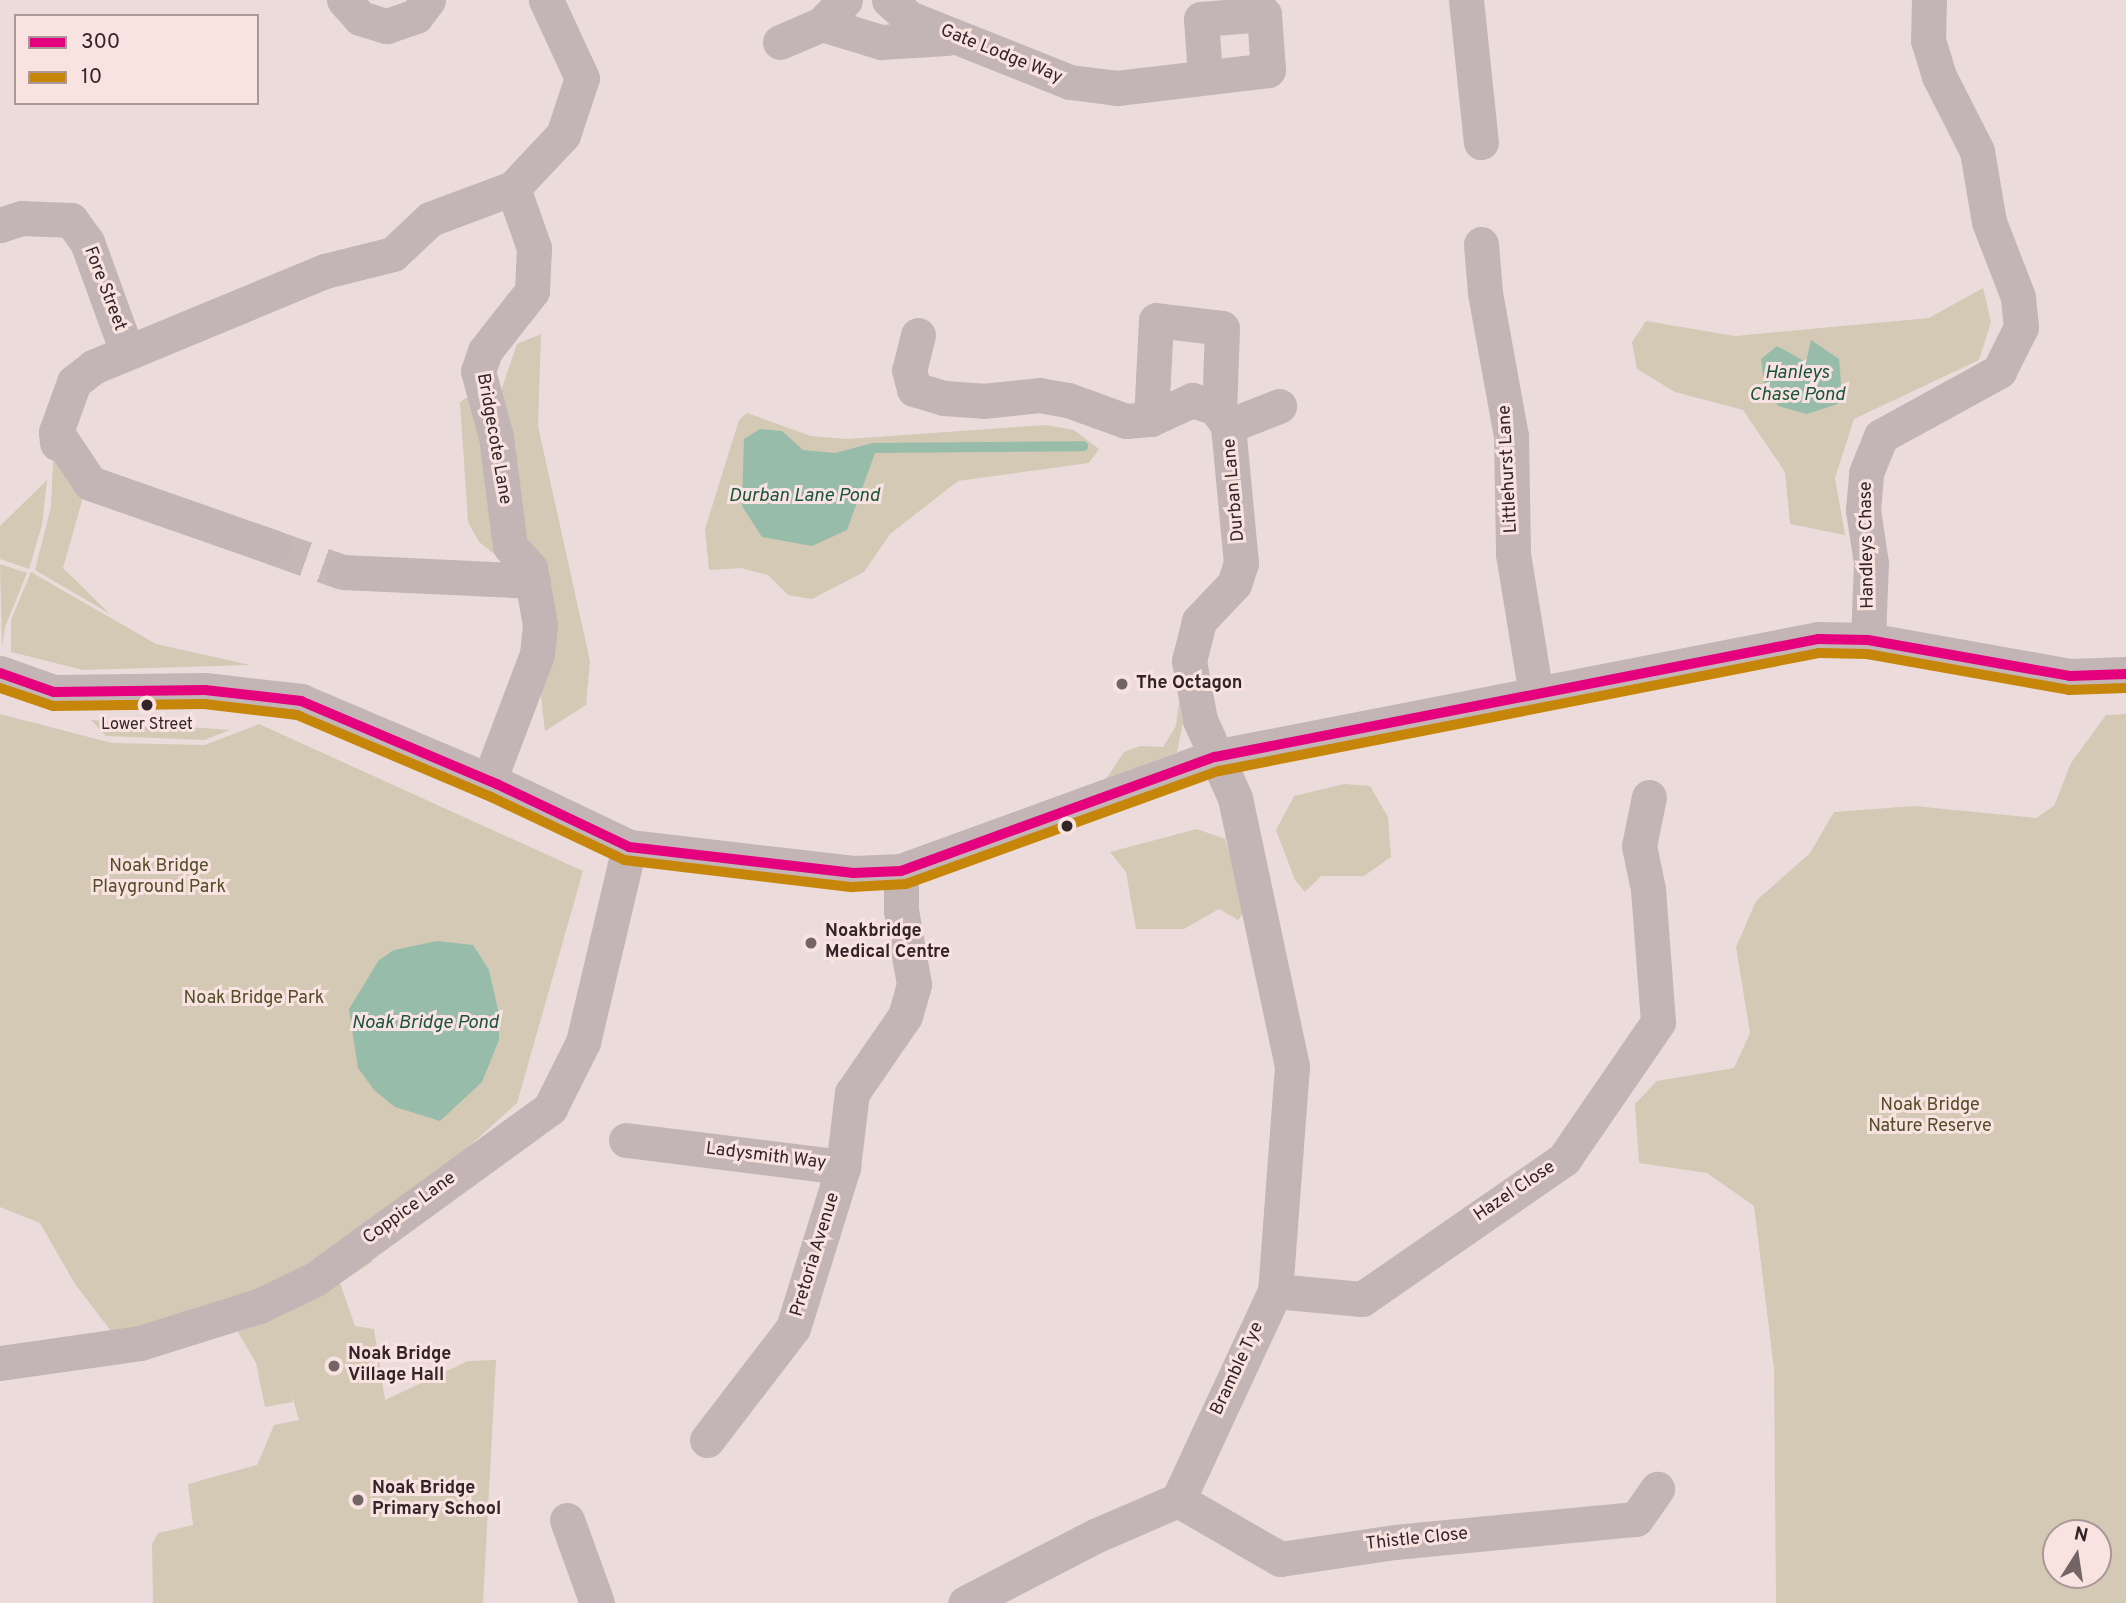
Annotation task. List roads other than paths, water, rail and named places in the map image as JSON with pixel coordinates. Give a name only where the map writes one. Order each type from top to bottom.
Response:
[{"type":"street","points":[[344,0],[359,18],[387,26],[415,16],[428,0]]},
{"type":"street","points":[[273,547],[90,483],[57,437],[74,383],[126,349],[325,271],[393,254],[430,219],[513,188],[563,135],[582,78],[545,0]]},
{"type":"street","name":"Gate Lodge Way","points":[[889,0],[909,18],[1070,82],[1117,88],[1205,75],[1268,70],[1264,14],[1200,10]]},
{"type":"street","points":[[1466,0],[1481,142]]},
{"type":"street","name":"Handleys Chase","points":[[1868,640],[1871,563],[1863,510],[1866,473],[1881,436],[1999,371],[2021,327],[2018,297],[1989,222],[1977,151],[1939,76],[1928,41],[1929,0]]},
{"type":"street","points":[[1200,10],[1205,75]]},
{"type":"street","points":[[780,42],[833,12],[881,42],[954,37]]},
{"type":"street","name":"Bridgecote Lane","points":[[489,781],[537,654],[540,625],[530,568],[510,546],[496,438],[478,371],[485,351],[519,313],[531,291],[534,248],[513,188]]},
{"type":"street","name":"Fore Street","points":[[0,225],[22,218],[71,220],[93,255],[126,349]]},
{"type":"street","name":"Littlehurst Lane","points":[[1481,244],[1485,293],[1511,436],[1513,554],[1536,695]]},
{"type":"street","name":"Durban Lane","points":[[1151,419],[1156,320],[1222,328],[1224,419],[1241,563],[1234,584],[1199,621],[1189,661],[1200,720],[1215,757]]},
{"type":"street","points":[[918,335],[909,370],[914,389],[944,398],[983,401],[1039,395],[1069,400],[1126,421],[1151,419],[1192,400],[1224,419],[1279,406]]},
{"type":"street","points":[[343,572],[533,581]]},
{"type":"street","points":[[2,678],[54,692],[205,690],[301,701],[489,781],[629,847],[804,870],[901,871],[1215,757],[1818,639],[1868,640],[2070,676],[2126,674]]},
{"type":"street","name":"Bramble Tye","points":[[1178,1500],[1275,1291],[1292,1066],[1235,798],[1215,757]]},
{"type":"street","name":"Hazel Close","points":[[1275,1291],[1362,1299],[1564,1159],[1658,1022],[1648,889],[1639,846],[1649,797]]},
{"type":"street","name":"Coppice Lane","points":[[0,1363],[140,1343],[260,1306],[315,1279],[550,1108],[587,1030],[629,847]]},
{"type":"street","name":"Ladysmith Way","points":[[626,1140],[844,1167],[852,1093],[905,1016],[914,984],[901,910],[901,871]]},
{"type":"street","name":"Pretoria Avenue","points":[[707,1440],[793,1328],[844,1167]]},
{"type":"street","name":"Thistle Close","points":[[1178,1500],[1280,1559],[1395,1542],[1636,1519],[1657,1489]]},
{"type":"street","points":[[965,1603],[1178,1500]]},
{"type":"street","points":[[567,1520],[597,1603]]},
{"type":"water","name":"Hanleys Chase Pond","points":[[1811,340],[1839,359],[1841,384],[1837,404],[1807,414],[1778,406],[1764,383],[1761,359],[1777,346],[1806,362]]},
{"type":"water","name":"Durban Lane Pond","points":[[760,429],[782,431],[803,450],[835,453],[869,444],[875,453],[847,530],[812,546],[762,537],[742,506],[744,439]]},
{"type":"water","name":"Noak Bridge Pond","points":[[437,941],[473,945],[489,970],[499,1014],[499,1040],[482,1082],[440,1121],[395,1107],[374,1090],[358,1068],[349,1009],[379,960],[394,950]]},
{"type":"waterway","points":[[872,448],[1083,446]]},
{"type":"tunnel","points":[[273,547],[343,572]]},
{"type":"place","name":"The Octagon","points":[[1122,684]]},
{"type":"place","name":"Lower Street","points":[[147,705]]},
{"type":"place","name":"Noakbridge Medical Centre","points":[[811,943]]},
{"type":"place","name":"Noak Bridge Village Hall","points":[[334,1366]]},
{"type":"place","name":"Noak Bridge Primary School","points":[[358,1500]]},
{"type":"park label","name":"Noak Bridge Playground Park","points":[[159,878]]},
{"type":"park label","name":"Noak Bridge Park","points":[[254,999]]},
{"type":"park label","name":"Noak Bridge Nature Reserve","points":[[1930,1117]]}]
